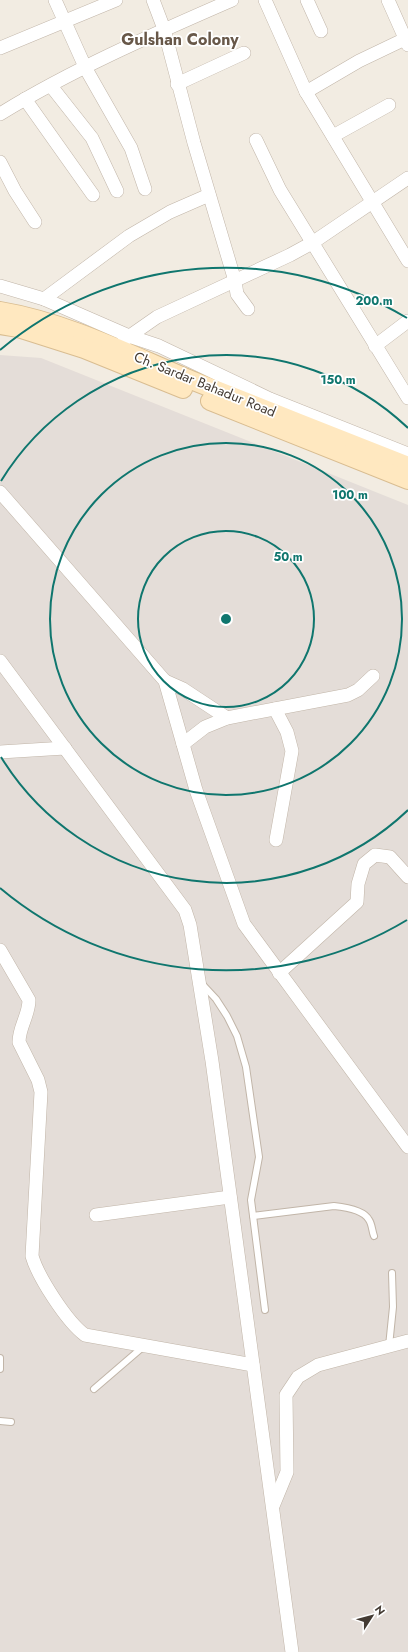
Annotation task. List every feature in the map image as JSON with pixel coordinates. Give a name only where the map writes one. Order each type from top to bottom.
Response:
[{"type":"main road","name":"Ch. Sardar Bahadur Road","points":[[0,311],[23,314],[122,342],[197,382],[408,466]]},
{"type":"main road","name":"Ch. Sardar Bahadur Road","points":[[0,325],[18,328],[84,349],[408,480]]},
{"type":"street","points":[[56,0],[64,22],[86,69],[131,148],[145,189]]},
{"type":"street","points":[[0,48],[116,0]]},
{"type":"street","points":[[153,0],[164,29],[177,84],[235,281],[237,294],[248,309]]},
{"type":"street","points":[[0,114],[51,86],[164,29],[232,0]]},
{"type":"street","points":[[265,0],[306,92],[408,261]]},
{"type":"street","points":[[307,0],[321,31]]},
{"type":"street","points":[[306,92],[359,61],[407,42],[388,0]]},
{"type":"street","points":[[177,84],[244,53]]},
{"type":"street","points":[[51,86],[92,138],[117,191]]},
{"type":"street","points":[[26,99],[93,195]]},
{"type":"street","points":[[333,136],[389,106]]},
{"type":"street","points":[[256,140],[280,190],[408,398]]},
{"type":"street","points":[[0,162],[15,191],[35,222]]},
{"type":"street","points":[[122,342],[157,317],[312,243],[408,178]]},
{"type":"street","points":[[44,299],[129,236],[170,212],[210,195]]},
{"type":"street","points":[[0,286],[44,299],[122,342],[159,346],[270,399],[408,454]]},
{"type":"street","points":[[375,346],[408,321]]},
{"type":"street","points":[[0,492],[165,681],[183,689],[227,718]]},
{"type":"street","points":[[0,661],[185,910],[192,933],[212,1061],[292,1652]]},
{"type":"street","points":[[183,744],[205,727],[227,718],[348,695],[358,690],[373,676]]},
{"type":"street","points":[[165,681],[196,790],[244,924],[408,1147]]},
{"type":"street","points":[[275,709],[287,732],[292,751],[276,840]]},
{"type":"street","points":[[0,752],[65,748]]},
{"type":"street","points":[[280,973],[357,902],[358,884],[364,864],[375,855],[390,857],[408,877]]},
{"type":"street","points":[[0,950],[30,1000],[29,1008],[19,1034],[19,1042],[38,1080],[41,1092],[32,1256],[35,1270],[74,1327],[85,1335],[253,1365]]},
{"type":"street","points":[[96,1215],[230,1197]]},
{"type":"street","points":[[272,1508],[287,1472],[286,1395],[298,1377],[318,1365],[408,1341]]},
{"type":"lane","points":[[200,982],[216,999],[227,1016],[237,1036],[246,1067],[259,1157],[250,1200],[265,1310]]},
{"type":"lane","points":[[253,1216],[334,1206],[346,1208],[364,1215],[369,1220],[374,1236]]},
{"type":"lane","points":[[389,1346],[393,1307],[392,1273]]},
{"type":"lane","points":[[94,1389],[145,1345]]},
{"type":"lane","points":[[0,1358],[0,1369]]},
{"type":"lane","points":[[0,1421],[11,1422]]},
{"type":"shaded area","points":[[0,355],[41,358],[408,505],[408,1652],[0,1652]]},
{"type":"district","name":"Gulshan Colony","points":[[180,39]]}]
